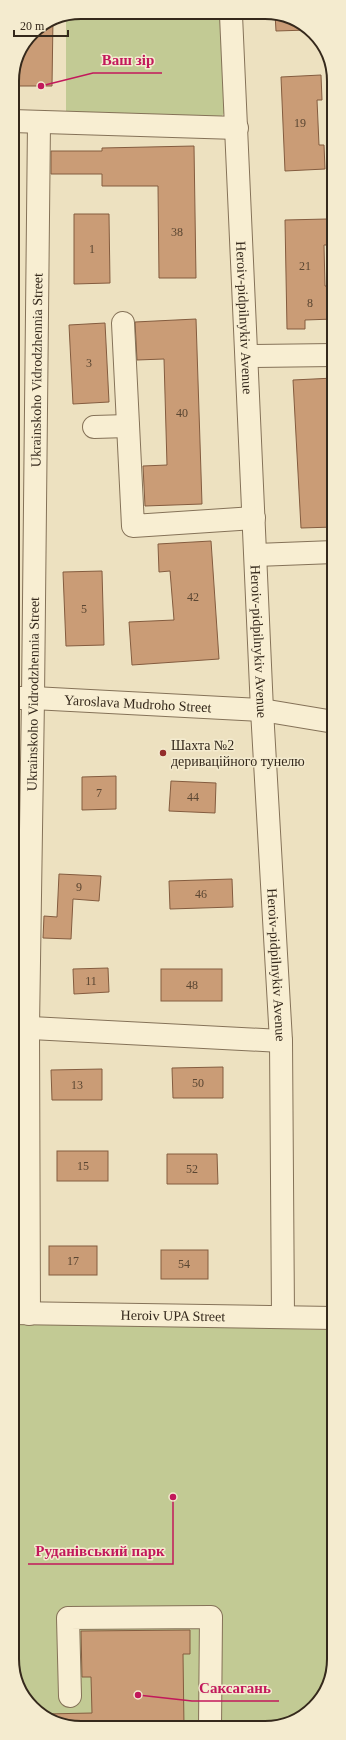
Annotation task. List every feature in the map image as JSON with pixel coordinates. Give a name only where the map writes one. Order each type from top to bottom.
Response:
[{"type":"street","name":"Heroiv-pidpilnykiv Avenue","points":[[231,19],[262,710],[281,1042],[283,1316]]},
{"type":"street","points":[[19,121],[237,128]]},
{"type":"street","name":"Ukrainskoho Vidrodzhennia Street","points":[[21,1314],[20,1028],[23,698],[39,122]]},
{"type":"street","points":[[123,323],[133,526],[254,518]]},
{"type":"street","points":[[247,356],[327,355]]},
{"type":"street","points":[[94,427],[128,426]]},
{"type":"street","points":[[256,555],[327,552]]},
{"type":"street","name":"Yaroslava Mudroho Street","points":[[23,698],[262,710],[327,721]]},
{"type":"street","points":[[20,1028],[281,1042]]},
{"type":"street","name":"Heroiv UPA Street","points":[[21,1314],[327,1318]]},
{"type":"street","points":[[70,1696],[68,1618],[211,1616],[210,1721]]},
{"type":"green space","points":[[81,19],[223,19],[229,107],[221,117],[210,121],[66,115],[66,21]]},
{"type":"green space","points":[[19,1322],[327,1330],[327,1659],[324,1679],[319,1690],[312,1700],[303,1708],[285,1718],[265,1721],[81,1721],[61,1718],[50,1713],[29,1694],[22,1679],[19,1659]]},
{"type":"building","points":[[275,20],[289,24],[301,30],[276,31]]},
{"type":"building","points":[[53,26],[52,86],[19,86],[19,77],[20,69],[29,46],[46,29]]},
{"type":"building","points":[[321,75],[322,100],[317,100],[319,145],[324,145],[325,169],[285,171],[281,77]]},
{"type":"building","points":[[194,146],[196,278],[159,278],[158,186],[102,186],[102,174],[51,174],[51,151],[102,151],[102,148]]},
{"type":"building","points":[[74,214],[109,214],[110,283],[74,284]]},
{"type":"building","points":[[327,219],[327,245],[324,245],[325,286],[327,286],[327,319],[305,320],[305,329],[287,329],[285,220]]},
{"type":"building","points":[[196,319],[202,504],[145,506],[143,466],[167,465],[164,359],[137,360],[135,322]]},
{"type":"building","points":[[105,323],[109,402],[73,404],[69,325]]},
{"type":"building","points":[[327,378],[327,527],[301,528],[293,380]]},
{"type":"building","points":[[211,541],[219,659],[132,665],[129,622],[174,620],[170,571],[159,572],[158,544]]},
{"type":"building","points":[[102,571],[104,645],[66,646],[63,572]]},
{"type":"building","points":[[116,776],[116,809],[82,810],[82,777]]},
{"type":"building","points":[[171,781],[216,783],[215,813],[169,811]]},
{"type":"building","points":[[59,874],[101,876],[99,901],[73,899],[71,939],[43,938],[44,916],[57,917]]},
{"type":"building","points":[[232,879],[233,907],[170,909],[169,881]]},
{"type":"building","points":[[108,968],[109,992],[74,994],[73,969]]},
{"type":"building","points":[[161,969],[222,969],[222,1001],[161,1001]]},
{"type":"building","points":[[223,1067],[223,1098],[173,1098],[172,1068]]},
{"type":"building","points":[[102,1069],[102,1100],[52,1100],[51,1070]]},
{"type":"building","points":[[57,1151],[108,1151],[108,1181],[57,1181]]},
{"type":"building","points":[[167,1154],[217,1154],[218,1184],[167,1184]]},
{"type":"building","points":[[49,1246],[97,1246],[97,1275],[49,1275]]},
{"type":"building","points":[[161,1250],[208,1250],[208,1279],[161,1279]]},
{"type":"building","points":[[190,1630],[190,1654],[183,1654],[184,1721],[81,1721],[69,1720],[52,1714],[92,1713],[91,1677],[82,1677],[81,1631]]},
{"type":"place","name":"Ваш зір","points":[[41,86]]},
{"type":"place","name":"Шахта №2 дериваційного тунелю","points":[[163,753]]},
{"type":"place","name":"Руданівський парк","points":[[173,1497]]},
{"type":"place","name":"Саксагань","points":[[138,1695]]}]
